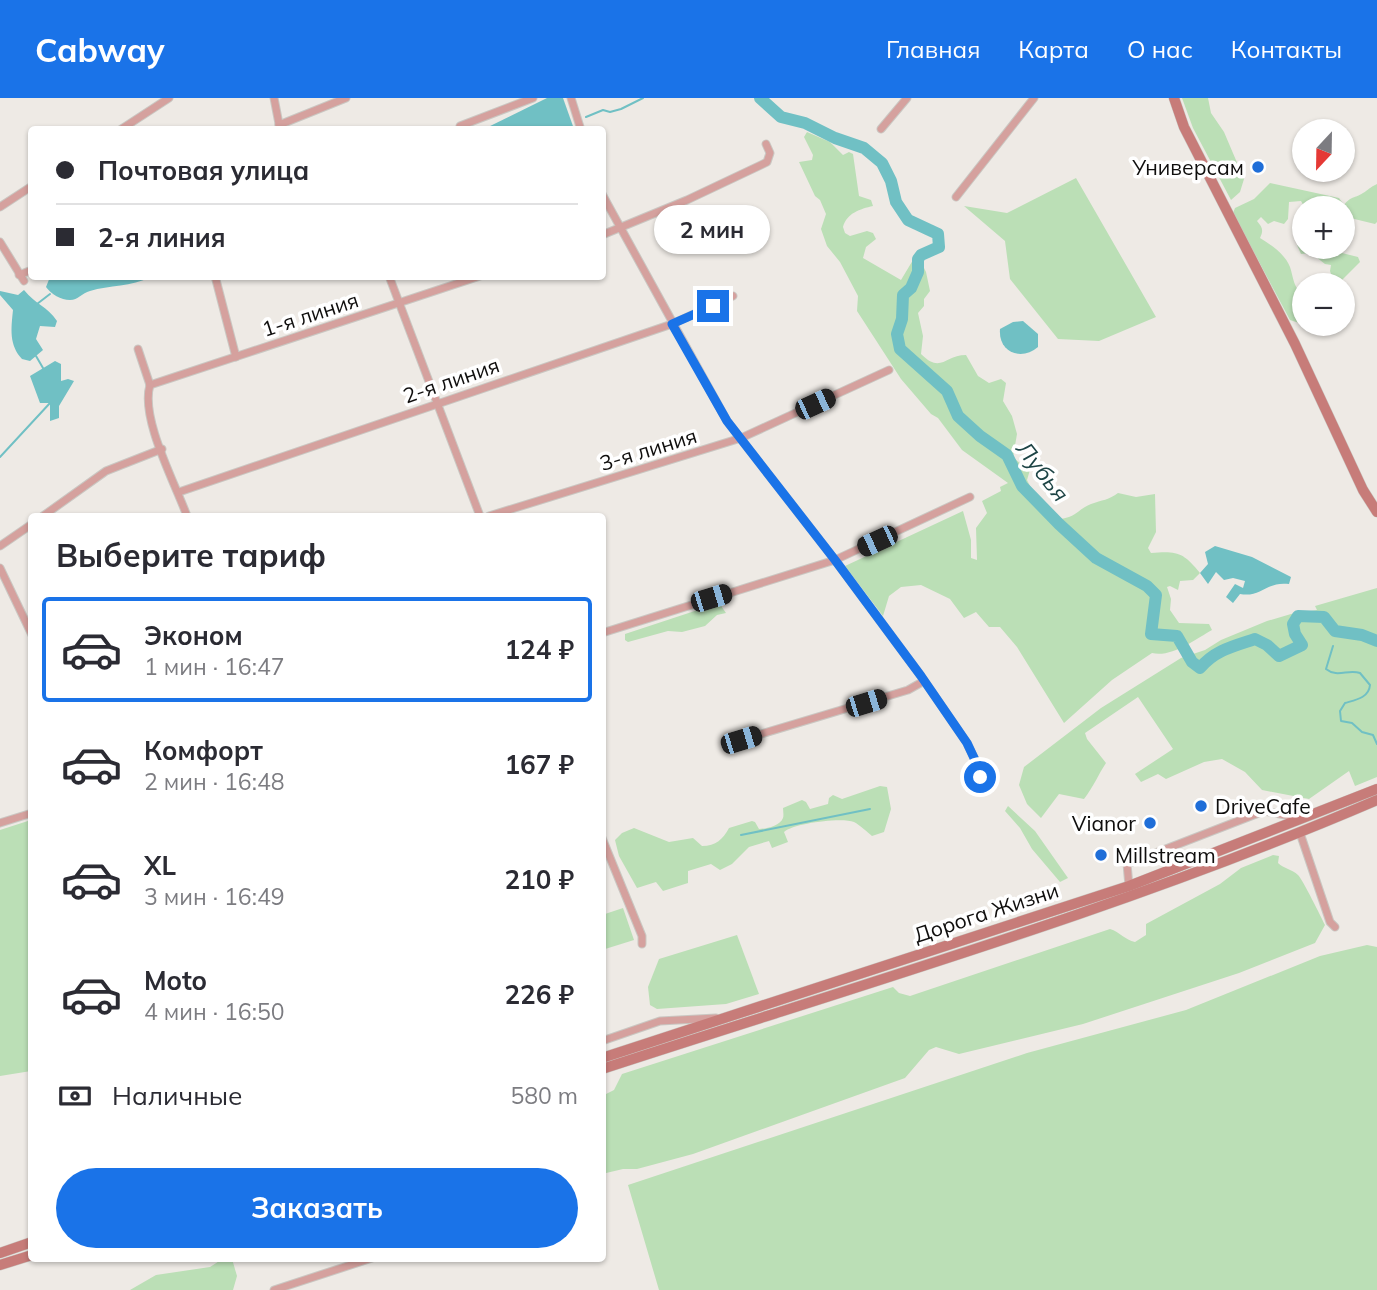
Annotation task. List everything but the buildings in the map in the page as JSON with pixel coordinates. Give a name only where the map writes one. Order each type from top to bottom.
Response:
[{"type":"main road","points":[[1174,98],[1194,146],[1295,344],[1366,497],[1377,512]]},
{"type":"main road","name":"Дорога Жизни","points":[[606,1057],[1129,886],[1377,789]]},
{"type":"main road","name":"Дорога Жизни","points":[[606,1068],[1133,896],[1300,833],[1377,800]]},
{"type":"main road","points":[[0,1253],[28,1243]]},
{"type":"main road","points":[[0,1265],[28,1256]]},
{"type":"street","points":[[126,126],[169,98]]},
{"type":"street","points":[[274,98],[280,126]]},
{"type":"street","points":[[282,126],[346,98]]},
{"type":"street","points":[[460,126],[533,98]]},
{"type":"street","points":[[571,98],[580,126]]},
{"type":"street","points":[[881,130],[907,98]]},
{"type":"street","points":[[956,197],[1034,98]]},
{"type":"street","points":[[606,234],[761,165],[766,162],[770,153],[766,144]]},
{"type":"street","points":[[0,207],[28,189]]},
{"type":"street","points":[[606,202],[727,421],[835,560],[924,681],[967,743],[980,777]]},
{"type":"street","points":[[0,242],[21,278],[28,274]]},
{"type":"street","points":[[216,280],[236,357]]},
{"type":"street","points":[[390,280],[479,513]]},
{"type":"street","name":"1-я линия","points":[[150,385],[468,280]]},
{"type":"street","name":"2-я линия","points":[[178,492],[672,324],[733,296]]},
{"type":"street","points":[[138,348],[150,385],[147,395],[149,419],[186,513]]},
{"type":"street","name":"3-я линия","points":[[499,513],[741,438],[889,370]]},
{"type":"street","points":[[47,513],[106,471],[162,449]]},
{"type":"street","points":[[606,632],[835,560],[970,497]]},
{"type":"street","points":[[0,547],[28,527]]},
{"type":"street","points":[[0,568],[28,627]]},
{"type":"street","points":[[741,740],[908,690],[924,681]]},
{"type":"street","points":[[1129,886],[1127,864],[1264,811],[1271,810],[1305,819]]},
{"type":"street","points":[[0,823],[28,814]]},
{"type":"street","points":[[1300,833],[1330,922],[1335,928]]},
{"type":"street","points":[[606,848],[642,936],[642,944]]},
{"type":"street","points":[[606,1040],[660,1021],[727,1017]]},
{"type":"street","points":[[274,1290],[360,1262]]},
{"type":"green space","points":[[1182,98],[1208,98],[1211,113],[1224,132],[1244,179],[1240,192],[1231,200],[1193,128]]},
{"type":"green space","points":[[807,132],[830,142],[843,155],[849,152],[853,154],[859,196],[871,200],[873,206],[851,215],[843,227],[845,233],[850,236],[867,231],[873,233],[876,239],[866,247],[863,258],[901,280],[916,255],[927,250],[928,254],[923,258],[922,264],[930,291],[918,313],[923,336],[921,354],[934,363],[966,355],[978,376],[989,383],[1001,379],[1006,383],[1003,401],[1012,416],[1017,434],[1013,457],[1022,465],[1026,461],[1032,463],[1027,480],[1032,490],[1061,519],[1118,493],[1136,497],[1155,494],[1156,532],[1148,548],[1151,553],[1179,554],[1200,573],[1193,580],[1180,581],[1178,590],[1167,587],[1171,599],[1170,610],[1179,623],[1209,624],[1212,630],[1175,650],[1152,653],[1112,680],[1064,723],[1017,647],[1000,627],[989,627],[976,612],[964,618],[950,599],[921,585],[901,587],[889,596],[883,616],[845,566],[963,511],[971,540],[971,558],[977,560],[976,528],[987,513],[982,501],[1001,491],[1000,487],[1008,483],[962,450],[938,418],[931,414],[901,379],[857,311],[858,296],[840,262],[827,246],[821,229],[826,214],[799,162],[812,160],[813,155],[804,137]]},
{"type":"green space","points":[[1076,178],[1156,317],[1099,341],[1058,339],[1010,279],[1005,241],[964,206],[1007,213]]},
{"type":"green space","points":[[1270,183],[1330,196],[1292,196],[1288,219],[1284,224],[1274,221],[1268,224],[1261,217],[1257,221],[1262,229],[1260,238],[1285,258],[1290,267],[1292,321],[1233,213],[1235,208],[1254,199]]},
{"type":"green space","points":[[1377,184],[1377,222],[1375,224],[1355,219],[1355,197]]},
{"type":"green space","points":[[1355,256],[1360,262],[1349,273],[1331,273],[1331,265],[1319,259],[1355,259]]},
{"type":"green space","points":[[1377,588],[1377,777],[1355,786],[1349,771],[1309,799],[1262,790],[1245,772],[1222,759],[1204,762],[1166,779],[1158,774],[1141,782],[1135,774],[1173,749],[1138,697],[1085,733],[1106,763],[1084,799],[1059,794],[1041,818],[1027,804],[1019,785],[1024,767],[1101,708],[1181,658],[1205,650],[1221,640],[1267,621],[1317,610],[1315,606]]},
{"type":"green space","points":[[719,603],[726,613],[717,615],[705,626],[682,632],[668,631],[628,642],[625,640],[625,634]]},
{"type":"green space","points":[[880,786],[887,787],[891,809],[884,832],[872,836],[856,823],[848,821],[797,826],[784,832],[788,842],[772,848],[769,841],[749,847],[732,864],[720,870],[711,864],[688,871],[688,883],[663,891],[656,882],[637,888],[619,856],[615,840],[622,833],[634,828],[669,842],[693,838],[702,846],[707,846],[718,841],[729,828],[752,821],[759,829],[776,825],[783,818],[783,808],[802,800],[810,809],[828,804],[833,795],[842,799]]},
{"type":"green space","points":[[1008,806],[1035,831],[1068,878],[1060,882],[1032,849],[1020,828],[1005,811]]},
{"type":"green space","points":[[28,821],[28,1071],[0,1076],[0,830]]},
{"type":"green space","points":[[1273,855],[1279,856],[1278,863],[1283,867],[1296,873],[1325,925],[1315,943],[1239,973],[1083,1024],[959,1054],[936,1047],[929,1050],[905,1078],[693,1154],[637,1169],[606,1173],[606,1094],[614,1090],[622,1074],[893,987],[899,993],[910,996],[1110,929],[1135,942],[1146,935],[1146,924],[1220,884],[1241,868]]},
{"type":"green space","points":[[623,908],[634,940],[606,949],[606,914]]},
{"type":"green space","points":[[737,935],[759,994],[726,1004],[657,1009],[650,1005],[648,987],[659,959]]},
{"type":"green space","points":[[1367,945],[1377,947],[1377,1290],[659,1290],[628,1185],[1027,1053],[1186,1010],[1320,956]]},
{"type":"green space","points":[[218,1262],[233,1262],[237,1276],[233,1290],[130,1290],[156,1275],[210,1267]]},
{"type":"water","points":[[547,98],[563,98],[573,126],[490,126]]},
{"type":"water","points":[[49,280],[143,280],[90,291],[70,300],[60,298],[46,287]]},
{"type":"water","points":[[24,290],[57,321],[55,327],[40,326],[36,339],[43,350],[30,361],[22,359],[15,348],[13,310],[0,295],[0,291],[18,295]]},
{"type":"water","points":[[1023,321],[1038,334],[1038,347],[1018,354],[1003,344],[1000,329],[1013,322]]},
{"type":"water","points":[[55,361],[61,364],[61,381],[74,381],[59,406],[59,418],[50,421],[50,403],[40,403],[30,376]]},
{"type":"water","points":[[1215,546],[1252,557],[1291,577],[1289,584],[1275,585],[1253,594],[1240,594],[1233,603],[1226,597],[1235,584],[1243,588],[1245,581],[1233,578],[1224,580],[1216,572],[1208,584],[1200,573],[1208,564],[1205,552]]},
{"type":"waterway","points":[[586,117],[603,110],[610,112],[621,109],[643,98]]},
{"type":"waterway","name":"Лубья","points":[[760,98],[781,117],[805,123],[835,138],[864,148],[882,163],[891,181],[896,202],[908,220],[938,234],[939,247],[921,255],[911,288],[903,295],[902,319],[897,334],[900,349],[947,391],[958,416],[1007,455],[1022,486],[1059,524],[1096,558],[1147,586],[1156,595],[1151,634],[1177,636],[1192,662],[1200,668],[1218,653],[1255,639],[1279,656],[1302,645],[1295,634],[1293,624],[1298,616],[1324,617],[1335,631],[1362,635],[1377,641]]},
{"type":"waterway","points":[[37,304],[50,294]]},
{"type":"waterway","points":[[36,356],[43,368]]},
{"type":"waterway","points":[[0,457],[50,403]]},
{"type":"waterway","points":[[1333,646],[1326,669],[1334,673],[1360,673],[1370,685],[1364,696],[1345,703],[1340,711],[1341,721],[1352,723],[1362,732],[1373,735],[1377,744]]},
{"type":"waterway","points":[[741,835],[870,809]]},
{"type":"place","name":"Универсам","points":[[1258,167]]},
{"type":"place","name":"DriveCafe","points":[[1201,806]]},
{"type":"place","name":"Vianor","points":[[1150,823]]},
{"type":"place","name":"Millstream","points":[[1101,855]]},
{"type":"route","points":[[713,306],[672,324],[727,421],[921,676],[967,743],[980,777]]}]
